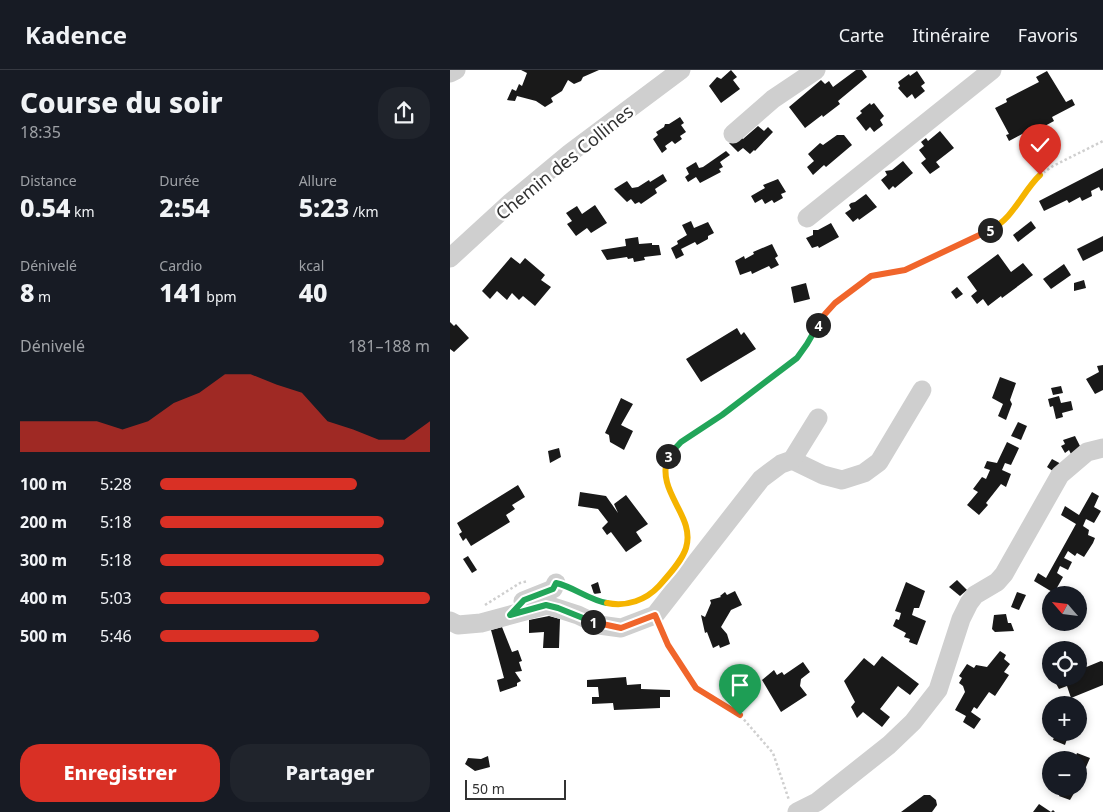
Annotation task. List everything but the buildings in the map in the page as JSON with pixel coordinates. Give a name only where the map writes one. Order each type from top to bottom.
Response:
[{"type":"street","points":[[450,73],[456,70]]},
{"type":"street","name":"Chemin des Collines","points":[[450,258],[511,202],[563,159],[681,70]]},
{"type":"street","points":[[733,134],[773,99],[816,70]]},
{"type":"street","points":[[807,218],[992,70]]},
{"type":"street","points":[[792,460],[823,475],[842,480],[864,473],[879,462],[922,390]]},
{"type":"street","points":[[450,621],[458,625],[481,623],[546,605],[578,615],[599,625],[621,628],[655,615],[761,479],[781,464],[792,460],[818,418]]},
{"type":"street","points":[[794,808],[817,802],[889,745],[914,722],[938,690],[961,619],[969,603],[975,595],[997,582],[1004,574],[1060,475],[1075,460],[1087,452],[1103,448]]},
{"type":"street","points":[[510,615],[524,600],[553,589],[556,583]]},
{"type":"path","points":[[682,556],[686,548],[686,533],[682,515],[665,481],[664,466],[669,454],[681,442],[722,415],[797,358],[825,314],[835,303],[871,276],[905,270],[998,226],[1023,197],[1031,183],[1040,175],[1053,166],[1103,141]]},
{"type":"path","points":[[481,607],[520,583],[532,579]]},
{"type":"path","points":[[556,583],[597,601],[616,605],[634,602],[652,594]]},
{"type":"path","points":[[655,615],[668,645],[696,688],[740,715],[773,752],[794,808]]},
{"type":"route","points":[[740,715],[696,688],[668,645],[655,615],[621,628],[599,625],[578,615],[546,605],[510,615],[524,600],[553,589],[556,583],[597,601],[616,605],[634,602],[652,594],[666,579],[686,548],[686,533],[682,515],[665,481],[664,466],[669,454],[681,442],[722,415],[751,391],[797,358],[825,314],[835,303],[871,276],[905,270],[922,260],[998,226],[1023,197],[1031,183],[1040,175]]}]
